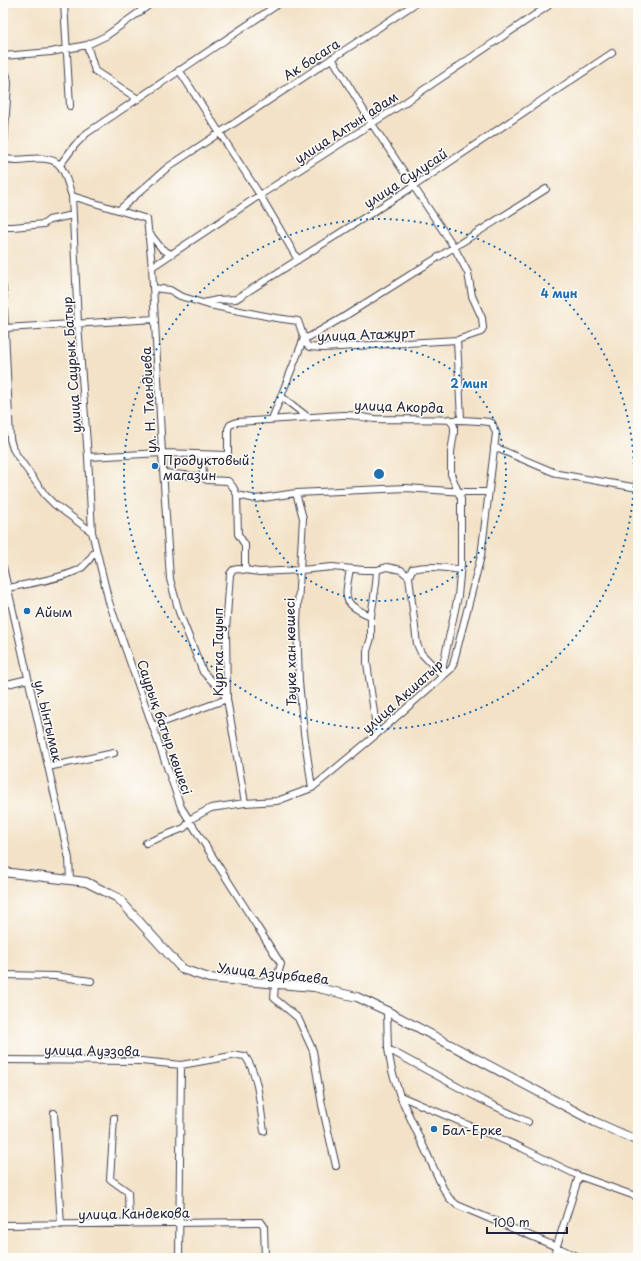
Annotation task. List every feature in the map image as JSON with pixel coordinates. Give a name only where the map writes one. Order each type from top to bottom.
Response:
[{"type":"main road","name":"Улица Азирбаева","points":[[3,872],[86,882],[118,898],[182,969],[209,978],[314,987],[357,997],[387,1011],[595,1122],[638,1142]]},
{"type":"street","points":[[64,3],[70,106]]},
{"type":"street","points":[[3,56],[51,52],[87,45],[106,36],[152,3]]},
{"type":"street","name":"Ак босага","points":[[119,210],[168,167],[416,3]]},
{"type":"street","name":"улица Алтын адам","points":[[152,267],[260,195],[372,124],[548,6],[549,3]]},
{"type":"street","points":[[3,68],[7,76],[8,83],[3,158],[15,160],[49,158],[60,165],[75,145],[87,133],[277,4]]},
{"type":"street","points":[[87,45],[95,71],[138,99]]},
{"type":"street","name":"улица Сулусай","points":[[202,303],[217,300],[236,299],[414,186],[612,53]]},
{"type":"street","points":[[332,58],[372,124],[454,248]]},
{"type":"street","points":[[179,70],[260,195],[298,260]]},
{"type":"street","name":"улица Саурык Батыр","points":[[60,165],[72,196],[78,324],[92,532]]},
{"type":"street","points":[[272,419],[282,397],[304,338],[309,338],[342,318],[546,189]]},
{"type":"street","points":[[72,196],[119,210]]},
{"type":"street","name":"ул. Н. Тлендиева","points":[[119,210],[147,219],[149,232],[170,579],[179,612],[203,672],[221,690],[227,699]]},
{"type":"street","points":[[3,227],[44,224],[50,220],[72,214]]},
{"type":"street","points":[[149,232],[162,249],[171,254]]},
{"type":"street","name":"улица Атажурт","points":[[153,288],[170,290],[180,296],[202,303],[298,321],[306,344],[309,347],[323,348],[457,340],[481,332],[483,328],[482,318],[472,296],[468,274],[454,248]]},
{"type":"street","points":[[3,287],[10,439],[13,448],[54,504],[92,532]]},
{"type":"street","points":[[6,328],[155,319]]},
{"type":"street","points":[[457,340],[461,419]]},
{"type":"street","points":[[282,397],[309,418]]},
{"type":"street","name":"улица Акорда","points":[[202,455],[228,455],[228,429],[230,425],[237,422],[350,415],[374,418],[461,419],[489,422]]},
{"type":"street","points":[[443,676],[443,665],[458,596],[460,570],[461,499],[451,474],[451,452],[454,426],[449,419]]},
{"type":"street","name":"улица Акшатыр","points":[[146,843],[184,828],[189,820],[211,808],[245,803],[277,801],[312,788],[377,734],[443,676],[453,665],[481,556],[496,433],[492,423],[489,422]]},
{"type":"street","points":[[494,447],[558,474],[638,488]]},
{"type":"street","points":[[88,457],[162,453],[202,455],[203,477]]},
{"type":"street","points":[[164,473],[203,477],[207,480],[228,481],[237,495],[238,534],[245,545],[245,570]]},
{"type":"street","points":[[237,495],[256,499],[296,493],[406,488],[458,492],[488,492]]},
{"type":"street","name":"Тәуке хан көшесі","points":[[296,493],[303,518],[297,622],[299,682],[304,733],[312,788]]},
{"type":"street","name":"Саурық батыр көшесі","points":[[92,532],[109,602],[181,807],[281,964],[275,984],[274,998],[298,1018],[313,1051],[322,1105],[336,1166]]},
{"type":"street","points":[[8,588],[70,574],[90,559],[96,550]]},
{"type":"street","name":"Куртка Тауып","points":[[245,803],[227,699],[226,630],[230,574],[233,570],[238,569],[259,572],[301,570],[332,566],[350,569],[377,570],[387,567],[401,570],[409,577]]},
{"type":"street","name":"ул. Ынтымак","points":[[3,567],[69,859],[70,880]]},
{"type":"street","points":[[443,676],[421,653],[417,644],[409,577],[412,570],[422,567],[443,567],[460,570]]},
{"type":"street","points":[[350,569],[346,598],[351,605],[361,612],[371,616]]},
{"type":"street","points":[[377,570],[371,616],[371,638],[367,651],[367,663],[377,734]]},
{"type":"street","points":[[3,685],[28,679]]},
{"type":"street","points":[[153,726],[227,699]]},
{"type":"street","points":[[48,766],[114,752]]},
{"type":"street","points":[[3,975],[55,976],[91,981]]},
{"type":"street","points":[[387,1011],[388,1049],[392,1071],[400,1096],[434,1171],[449,1198],[458,1205],[580,1258]]},
{"type":"street","points":[[388,1049],[482,1100],[528,1122]]},
{"type":"street","name":"улица Ауэзова","points":[[3,1060],[141,1061],[181,1065],[237,1055],[245,1056],[250,1064],[258,1090],[264,1131]]},
{"type":"street","points":[[179,1258],[178,1223],[181,1065]]},
{"type":"street","points":[[400,1096],[522,1148],[579,1176],[638,1197]]},
{"type":"street","points":[[54,1113],[60,1225]]},
{"type":"street","points":[[114,1118],[110,1179],[128,1192],[129,1224]]},
{"type":"street","points":[[553,1258],[579,1176]]},
{"type":"street","name":"улица Кандекова","points":[[3,1225],[261,1222],[264,1226],[265,1258]]},
{"type":"place","name":"Продуктовый магазин","points":[[155,466]]},
{"type":"place","name":"Айым","points":[[27,611]]},
{"type":"place","name":"Бал-Ерке","points":[[434,1129]]}]
